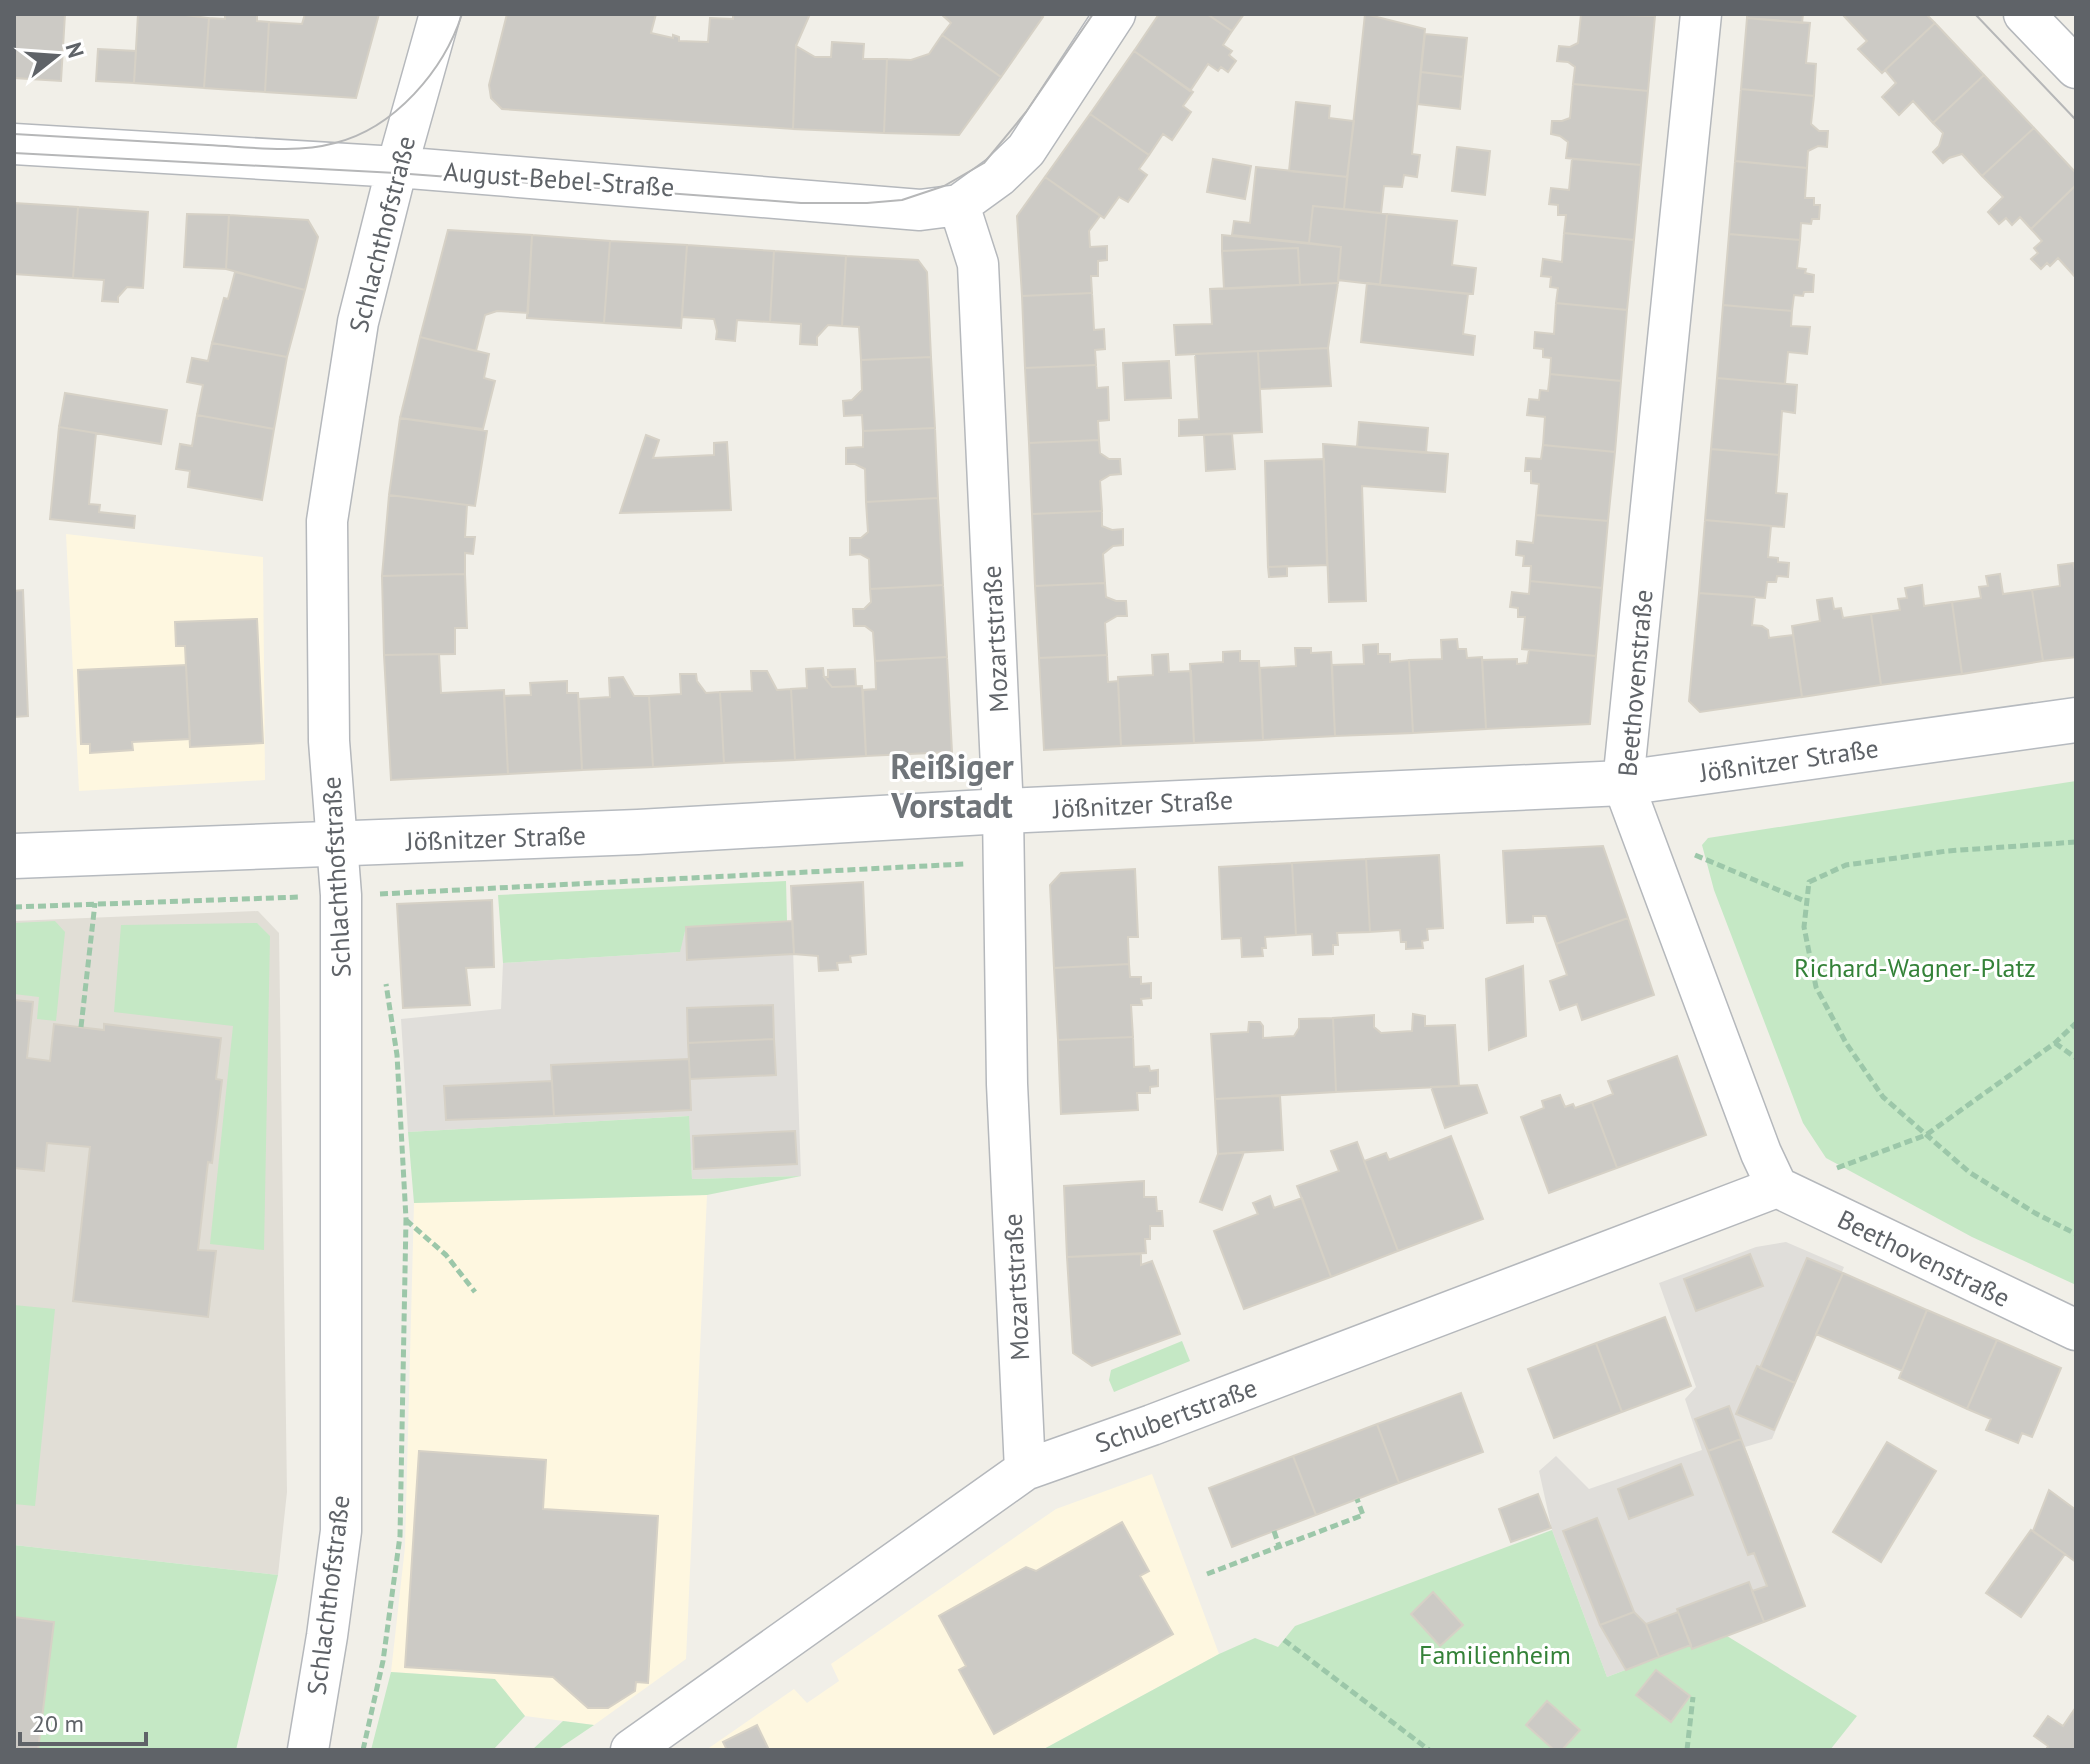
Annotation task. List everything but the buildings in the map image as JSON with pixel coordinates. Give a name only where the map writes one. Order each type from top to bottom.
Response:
[{"type":"street","name":"Schlachthofstraße","points":[[308,1750],[341,1531],[341,910],[329,741],[327,521],[358,322],[440,14]]},
{"type":"street","points":[[959,205],[999,176],[1026,150],[1115,14]]},
{"type":"street","name":"Beethovenstraße","points":[[1701,14],[1623,783],[1761,1153],[1777,1187],[2076,1330]]},
{"type":"street","points":[[2024,14],[2076,68]]},
{"type":"street","name":"August-Bebel-Straße","points":[[14,144],[397,167],[920,210],[959,205]]},
{"type":"street","name":"Mozartstraße","points":[[959,205],[978,264],[1003,811],[1007,1084],[1025,1470]]},
{"type":"street","name":"Jößnitzer Straße","points":[[14,856],[638,832],[1003,811],[1623,783],[2076,720]]},
{"type":"street","name":"Schubertstraße","points":[[631,1750],[1025,1470],[1167,1420],[1777,1187]]},
{"type":"path","points":[[1643,833],[1807,902]]},
{"type":"path","points":[[2076,842],[1947,851],[1846,865],[1809,882],[1804,927],[1816,987],[1846,1043],[1883,1097],[1969,1172],[2076,1234]]},
{"type":"path","points":[[381,908],[380,893],[1004,861]]},
{"type":"path","points":[[14,907],[303,897]]},
{"type":"path","points":[[81,1027],[95,903]]},
{"type":"path","points":[[363,1750],[383,1661],[400,1536],[406,1219],[397,1055],[386,983]]},
{"type":"path","points":[[1777,1187],[1926,1135],[2055,1043],[2076,1023]]},
{"type":"path","points":[[2055,1043],[2076,1058]]},
{"type":"path","points":[[406,1219],[446,1255],[475,1292]]},
{"type":"path","points":[[1207,1574],[1363,1515],[1357,1499]]},
{"type":"path","points":[[1274,1531],[1279,1546]]},
{"type":"path","points":[[1284,1640],[1429,1750]]},
{"type":"path","points":[[1687,1750],[1693,1697]]},
{"type":"shaded area","points":[[66,534],[263,557],[265,780],[79,791]]},
{"type":"shaded area","points":[[258,911],[279,933],[287,1492],[278,1575],[14,1545],[14,921]]},
{"type":"shaded area","points":[[792,921],[801,1176],[692,1179],[688,1116],[408,1132],[401,1019],[501,1009],[503,963],[679,952],[686,927]]},
{"type":"shaded area","points":[[707,1195],[686,1659],[594,1725],[525,1716],[494,1679],[391,1672],[405,1547],[414,1203]]},
{"type":"shaded area","points":[[1786,1242],[1844,1267],[1772,1439],[1745,1447],[1805,1606],[1607,1677],[1552,1530],[1539,1471],[1556,1456],[1589,1489],[1702,1450],[1685,1399],[1696,1387],[1659,1283],[1756,1247]]},
{"type":"shaded area","points":[[1152,1474],[1219,1654],[1042,1750],[706,1750],[794,1689],[807,1703],[839,1681],[831,1664],[1056,1509]]},
{"type":"green space","name":"Richard-Wagner-Platz","points":[[2076,781],[2076,1285],[1972,1237],[1826,1158],[1803,1123],[1714,890],[1702,845],[1708,838]]},
{"type":"green space","points":[[786,881],[787,921],[686,927],[680,952],[503,963],[498,895]]},
{"type":"green space","points":[[55,921],[65,932],[56,1021],[37,1019],[39,997],[14,994],[14,923]]},
{"type":"green space","points":[[257,923],[270,936],[264,1250],[210,1244],[233,1026],[114,1012],[121,925]]},
{"type":"green space","points":[[689,1116],[692,1179],[801,1176],[707,1195],[414,1203],[408,1132]]},
{"type":"green space","points":[[14,1305],[55,1309],[35,1506],[14,1504]]},
{"type":"green space","points":[[1182,1341],[1190,1361],[1114,1392],[1109,1380],[1111,1370]]},
{"type":"green space","name":"Familienheim","points":[[1552,1530],[1607,1677],[1691,1645],[1693,1649],[1727,1636],[1857,1716],[1830,1750],[1042,1750],[1219,1654],[1255,1638],[1278,1647],[1295,1626]]},
{"type":"green space","points":[[14,1545],[278,1575],[236,1750],[14,1750]]},
{"type":"green space","points":[[391,1672],[495,1679],[525,1716],[493,1750],[371,1750]]},
{"type":"green space","points":[[563,1721],[594,1725],[557,1750],[532,1750]]},
{"type":"tram line","points":[[14,134],[272,149],[335,143],[378,124],[414,94],[443,56],[462,14]]},
{"type":"tram line","points":[[14,153],[396,173],[801,203],[902,200],[944,186],[984,163],[1026,112],[1093,14]]},
{"type":"tram line","points":[[1975,14],[2076,120]]},
{"type":"district","name":"Reißiger Vorstadt","points":[[952,786]]}]
